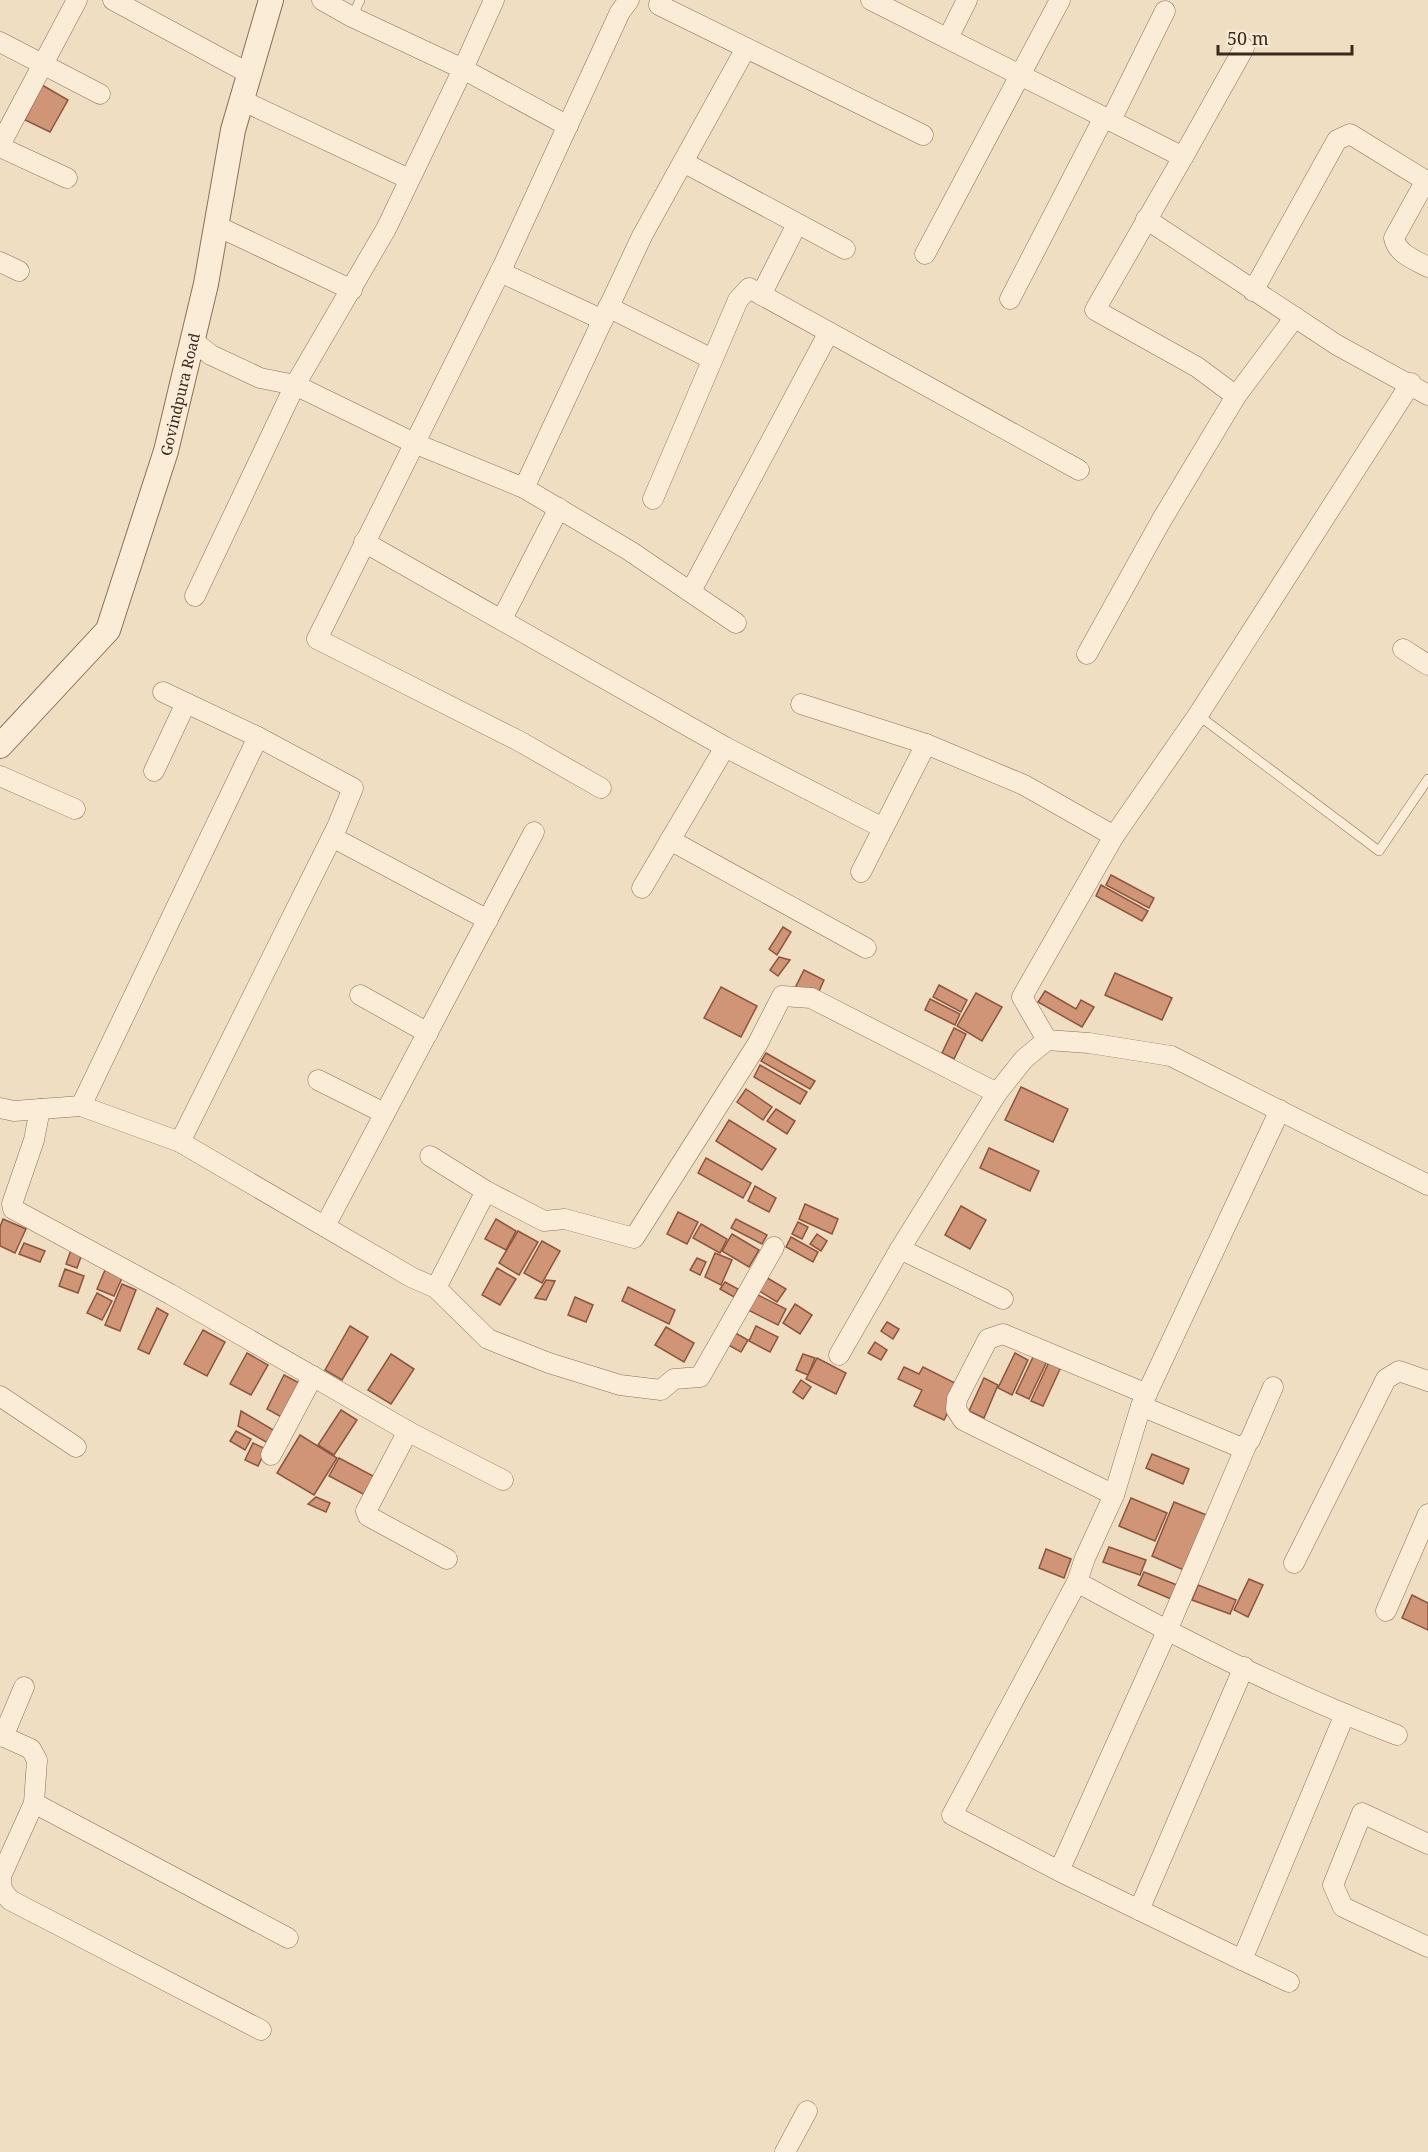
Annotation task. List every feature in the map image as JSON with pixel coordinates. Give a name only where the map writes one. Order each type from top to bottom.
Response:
[{"type":"street","points":[[67,178],[0,146],[77,0]]},
{"type":"street","points":[[113,0],[248,73]]},
{"type":"street","name":"Govindpura Road","points":[[0,746],[108,630],[166,451],[218,226],[233,130],[271,0]]},
{"type":"street","points":[[322,0],[356,9],[568,126]]},
{"type":"street","points":[[195,596],[295,385],[386,229],[494,0]]},
{"type":"street","points":[[601,788],[519,741],[316,639],[500,272],[620,12],[629,0]]},
{"type":"street","points":[[871,0],[1183,157]]},
{"type":"street","points":[[948,38],[967,0]]},
{"type":"street","points":[[925,254],[1060,0]]},
{"type":"street","points":[[656,2],[923,135]]},
{"type":"street","points":[[1010,299],[1165,11]]},
{"type":"street","points":[[0,42],[100,94]]},
{"type":"street","points":[[524,488],[642,236],[746,48]]},
{"type":"street","points":[[1236,396],[1197,367],[1095,310],[1244,48]]},
{"type":"street","points":[[241,100],[409,179]]},
{"type":"street","points":[[1253,291],[1337,140],[1350,134],[1427,181],[1394,238],[1395,245],[1402,253],[1428,267]]},
{"type":"street","points":[[683,162],[845,249]]},
{"type":"street","points":[[1146,219],[1337,345],[1428,395]]},
{"type":"street","points":[[761,295],[797,224]]},
{"type":"street","points":[[218,226],[352,290]]},
{"type":"street","points":[[0,262],[19,271]]},
{"type":"street","points":[[500,272],[712,359]]},
{"type":"street","points":[[653,499],[738,300],[749,288],[1079,470]]},
{"type":"street","points":[[1087,654],[1161,521],[1236,396],[1295,317]]},
{"type":"street","points":[[691,591],[829,332]]},
{"type":"street","points":[[193,341],[211,355],[260,378],[295,385],[414,443],[524,488],[691,591],[736,623]]},
{"type":"street","points":[[1047,1040],[1022,997],[1114,836],[1198,715],[1411,384]]},
{"type":"street","points":[[502,619],[559,508]]},
{"type":"street","points":[[363,542],[725,747],[883,828]]},
{"type":"street","points":[[1403,649],[1428,665]]},
{"type":"street","points":[[163,692],[258,737],[353,788],[332,837],[180,1142]]},
{"type":"street","points":[[154,771],[186,704]]},
{"type":"street","points":[[801,705],[926,744],[1024,785],[1114,836]]},
{"type":"street","points":[[81,1106],[258,737]]},
{"type":"street","points":[[861,872],[926,744]]},
{"type":"street","points":[[642,888],[725,747]]},
{"type":"street","points":[[0,776],[75,809]]},
{"type":"street","points":[[325,1226],[534,832]]},
{"type":"street","points":[[332,837],[488,920]]},
{"type":"street","points":[[670,840],[866,948]]},
{"type":"street","points":[[360,995],[428,1033]]},
{"type":"street","points":[[430,1156],[486,1191],[544,1221],[565,1219],[634,1238],[758,1043],[782,996],[811,998],[997,1093]]},
{"type":"street","points":[[839,1355],[900,1249],[997,1093],[1024,1059],[1047,1040],[1089,1043],[1171,1056],[1428,1185]]},
{"type":"street","points":[[318,1080],[384,1113]]},
{"type":"street","points":[[0,1108],[14,1111],[81,1106],[180,1142],[411,1277],[436,1288],[488,1338],[549,1363],[620,1385],[661,1390],[674,1379],[700,1377],[774,1247]]},
{"type":"street","points":[[40,1109],[34,1140],[12,1204],[13,1209],[408,1431],[503,1480]]},
{"type":"street","points":[[1280,1110],[1144,1400],[1114,1496],[1085,1558],[1077,1582],[952,1815],[1059,1871],[1289,1982]]},
{"type":"street","points":[[436,1288],[486,1191]]},
{"type":"street","points":[[900,1249],[1003,1299]]},
{"type":"street","points":[[1114,1496],[963,1420],[956,1409],[957,1399],[988,1339],[1003,1334],[1144,1400],[1236,1447],[1246,1446]]},
{"type":"street","points":[[1294,1563],[1386,1379],[1399,1371],[1428,1381]]},
{"type":"street","points":[[271,1455],[313,1376]]},
{"type":"street","points":[[1059,1871],[1273,1387]]},
{"type":"street","points":[[0,1396],[76,1447]]},
{"type":"street","points":[[408,1431],[366,1511],[368,1516],[447,1559]]},
{"type":"street","points":[[1386,1611],[1428,1514]]},
{"type":"street","points":[[1077,1582],[1167,1631],[1345,1714],[1397,1735]]},
{"type":"street","points":[[1139,1910],[1244,1667]]},
{"type":"street","points":[[24,1687],[2,1736],[31,1749],[37,1760],[34,1803],[1,1876],[2,1890],[10,1900],[261,2030]]},
{"type":"street","points":[[1242,1960],[1345,1714]]},
{"type":"street","points":[[34,1803],[288,1938]]},
{"type":"street","points":[[1428,1844],[1362,1813],[1333,1885],[1343,1907],[1428,1947]]},
{"type":"street","points":[[785,2152],[807,2111]]},
{"type":"lane","points":[[1198,715],[1379,851],[1428,779]]},
{"type":"building","points":[[42,85],[68,100],[50,132],[25,120]]},
{"type":"building","points":[[1111,875],[1154,898],[1149,908],[1106,885]]},
{"type":"building","points":[[1101,885],[1148,911],[1142,921],[1096,896]]},
{"type":"building","points":[[783,927],[791,932],[777,955],[769,949]]},
{"type":"building","points":[[779,957],[790,960],[778,976],[770,970]]},
{"type":"building","points":[[804,970],[824,980],[816,998],[795,988]]},
{"type":"building","points":[[1115,973],[1172,998],[1162,1020],[1105,995]]},
{"type":"building","points":[[939,985],[967,1000],[961,1012],[933,997]]},
{"type":"building","points":[[721,987],[757,1006],[741,1037],[704,1018]]},
{"type":"building","points":[[1045,991],[1076,1009],[1081,1000],[1094,1007],[1082,1027],[1038,1002]]},
{"type":"building","points":[[976,993],[1002,1007],[982,1041],[957,1026]]},
{"type":"building","points":[[930,999],[960,1014],[955,1025],[925,1010]]},
{"type":"building","points":[[954,1028],[966,1034],[954,1059],[942,1053]]},
{"type":"building","points":[[766,1053],[815,1081],[810,1089],[761,1061]]},
{"type":"building","points":[[760,1065],[807,1092],[800,1104],[754,1077]]},
{"type":"building","points":[[1021,1087],[1068,1109],[1053,1142],[1005,1120]]},
{"type":"building","points":[[746,1089],[772,1107],[763,1120],[737,1102]]},
{"type":"building","points":[[776,1109],[795,1121],[787,1134],[767,1121]]},
{"type":"building","points":[[729,1120],[776,1149],[762,1170],[716,1141]]},
{"type":"building","points":[[989,1148],[1039,1171],[1030,1191],[980,1168]]},
{"type":"building","points":[[706,1158],[751,1183],[743,1198],[698,1173]]},
{"type":"building","points":[[755,1186],[776,1198],[769,1212],[748,1201]]},
{"type":"building","points":[[805,1204],[838,1219],[832,1234],[799,1219]]},
{"type":"building","points":[[961,1206],[986,1220],[970,1249],[945,1235]]},
{"type":"building","points":[[678,1212],[698,1222],[687,1244],[667,1234]]},
{"type":"building","points":[[3,1219],[26,1229],[15,1253],[0,1246],[0,1227]]},
{"type":"building","points":[[496,1219],[516,1231],[506,1250],[485,1239]]},
{"type":"building","points":[[736,1219],[767,1235],[762,1244],[731,1228]]},
{"type":"building","points":[[798,1222],[808,1227],[802,1239],[792,1234]]},
{"type":"building","points":[[701,1224],[727,1239],[720,1253],[693,1238]]},
{"type":"building","points":[[518,1231],[538,1242],[519,1275],[499,1263]]},
{"type":"building","points":[[732,1234],[759,1250],[749,1267],[722,1251]]},
{"type":"building","points":[[817,1234],[827,1241],[821,1251],[810,1244]]},
{"type":"building","points":[[791,1237],[818,1252],[813,1262],[786,1247]]},
{"type":"building","points":[[542,1241],[560,1251],[542,1283],[524,1273]]},
{"type":"building","points":[[24,1243],[45,1251],[40,1262],[19,1254]]},
{"type":"building","points":[[71,1250],[82,1254],[77,1268],[66,1264]]},
{"type":"building","points":[[715,1253],[732,1260],[721,1285],[705,1277]]},
{"type":"building","points":[[697,1258],[706,1262],[700,1275],[690,1270]]},
{"type":"building","points":[[497,1268],[516,1279],[500,1305],[482,1295]]},
{"type":"building","points":[[65,1269],[84,1276],[78,1293],[59,1286]]},
{"type":"building","points":[[105,1270],[122,1278],[114,1296],[97,1289]]},
{"type":"building","points":[[764,1276],[786,1289],[777,1302],[756,1289]]},
{"type":"building","points":[[546,1280],[555,1281],[546,1300],[535,1298]]},
{"type":"building","points":[[725,1282],[738,1289],[734,1297],[720,1289]]},
{"type":"building","points":[[122,1284],[136,1290],[120,1331],[105,1325]]},
{"type":"building","points":[[628,1287],[675,1310],[669,1324],[622,1301]]},
{"type":"building","points":[[97,1293],[112,1301],[102,1320],[87,1313]]},
{"type":"building","points":[[756,1294],[786,1309],[778,1325],[748,1310]]},
{"type":"building","points":[[575,1297],[593,1305],[586,1322],[568,1315]]},
{"type":"building","points":[[795,1304],[812,1315],[800,1334],[783,1323]]},
{"type":"building","points":[[157,1308],[168,1314],[149,1354],[138,1349]]},
{"type":"building","points":[[887,1322],[899,1329],[893,1339],[881,1331]]},
{"type":"building","points":[[350,1326],[368,1337],[342,1380],[325,1370]]},
{"type":"building","points":[[756,1326],[778,1337],[770,1352],[749,1341]]},
{"type":"building","points":[[666,1327],[694,1343],[684,1362],[655,1345]]},
{"type":"building","points":[[203,1330],[225,1342],[207,1376],[184,1364]]},
{"type":"building","points":[[730,1330],[748,1340],[741,1352],[723,1342]]},
{"type":"building","points":[[875,1342],[887,1350],[881,1360],[868,1353]]},
{"type":"building","points":[[247,1353],[268,1365],[251,1395],[230,1384]]},
{"type":"building","points":[[1015,1353],[1028,1360],[1012,1395],[998,1388]]},
{"type":"building","points":[[391,1354],[414,1369],[391,1404],[368,1390]]},
{"type":"building","points":[[803,1354],[815,1358],[808,1375],[796,1370]]},
{"type":"building","points":[[1034,1355],[1047,1361],[1029,1399],[1016,1393]]},
{"type":"building","points":[[817,1358],[846,1373],[836,1394],[806,1379]]},
{"type":"building","points":[[1049,1362],[1061,1367],[1043,1406],[1031,1401]]},
{"type":"building","points":[[904,1367],[919,1374],[923,1367],[961,1386],[944,1420],[914,1406],[922,1390],[898,1379]]},
{"type":"building","points":[[284,1375],[303,1385],[285,1419],[267,1409]]},
{"type":"building","points":[[984,1378],[998,1385],[984,1418],[969,1411]]},
{"type":"building","points":[[801,1380],[811,1387],[803,1399],[793,1392]]},
{"type":"building","points":[[341,1410],[357,1420],[334,1455],[318,1445]]},
{"type":"building","points":[[241,1411],[275,1431],[268,1443],[238,1426]]},
{"type":"building","points":[[236,1431],[251,1439],[245,1450],[230,1441]]},
{"type":"building","points":[[300,1435],[337,1458],[314,1495],[277,1473]]},
{"type":"building","points":[[253,1443],[266,1449],[258,1466],[245,1460]]},
{"type":"building","points":[[1152,1454],[1189,1469],[1183,1484],[1146,1468]]},
{"type":"building","points":[[339,1458],[375,1477],[365,1495],[329,1476]]},
{"type":"building","points":[[316,1497],[330,1503],[326,1512],[308,1504]]},
{"type":"building","points":[[1131,1498],[1167,1513],[1155,1541],[1119,1526]]},
{"type":"building","points":[[1174,1502],[1209,1516],[1186,1571],[1152,1556]]},
{"type":"building","points":[[1109,1547],[1146,1560],[1140,1575],[1103,1562]]},
{"type":"building","points":[[1046,1549],[1071,1559],[1064,1578],[1039,1568]]},
{"type":"building","points":[[1144,1572],[1177,1585],[1171,1599],[1138,1585]]},
{"type":"building","points":[[1249,1579],[1263,1585],[1248,1617],[1234,1610]]},
{"type":"building","points":[[1198,1585],[1236,1600],[1230,1614],[1192,1600]]},
{"type":"building","points":[[1412,1595],[1428,1603],[1428,1630],[1402,1618]]}]
